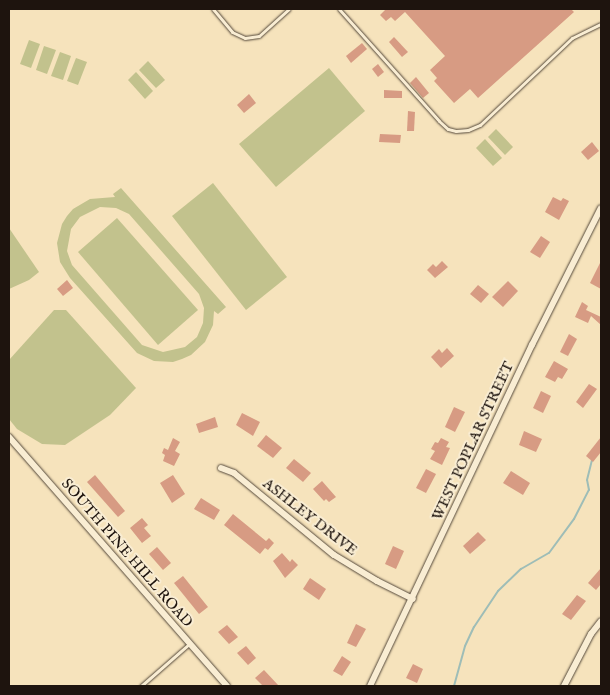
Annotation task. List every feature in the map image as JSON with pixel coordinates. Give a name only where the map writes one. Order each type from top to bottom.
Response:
[{"type":"street","name":"WEST POPLAR STREET","points":[[370,686],[528,354],[601,208]]},
{"type":"street","name":"SOUTH PINE HILL ROAD","points":[[9,437],[227,686]]},
{"type":"street","name":"ASHLEY DRIVE","points":[[221,468],[234,473],[334,555],[377,581],[412,599]]},
{"type":"street","points":[[564,686],[591,634],[601,621]]},
{"type":"lane","points":[[213,9],[232,32],[245,38],[259,36],[289,9]]},
{"type":"lane","points":[[340,9],[439,121],[448,129],[456,131],[468,130],[480,125],[572,38],[601,24]]},
{"type":"lane","points":[[141,686],[190,643]]},
{"type":"green space","points":[[29,40],[40,44],[31,68],[20,64]]},
{"type":"green space","points":[[44,46],[56,50],[47,74],[36,70]]},
{"type":"green space","points":[[60,52],[71,56],[63,80],[51,76]]},
{"type":"green space","points":[[76,58],[87,62],[78,85],[67,81]]},
{"type":"green space","points":[[148,61],[165,80],[156,88],[139,70]]},
{"type":"green space","points":[[329,68],[365,111],[276,187],[239,144]]},
{"type":"green space","points":[[136,72],[153,91],[145,99],[128,80]]},
{"type":"green space","points":[[496,129],[513,147],[505,155],[488,137]]},
{"type":"green space","points":[[485,139],[502,158],[493,166],[476,148]]},
{"type":"green space","points":[[213,183],[287,277],[246,310],[172,216]]},
{"type":"green space","points":[[121,188],[226,307],[218,314],[214,311],[213,325],[205,342],[191,355],[173,362],[154,361],[137,353],[70,278],[60,262],[57,243],[62,224],[67,216],[73,209],[90,199],[115,197],[113,194]],"holes":[[[100,207],[116,208],[129,214],[199,294],[204,308],[203,323],[197,337],[185,347],[163,352],[142,345],[72,265],[67,251],[71,229],[80,217]]]},
{"type":"green space","points":[[117,218],[198,310],[158,345],[78,252]]},
{"type":"green space","points":[[9,228],[39,272],[29,280],[9,289]]},
{"type":"green space","points":[[54,310],[66,310],[136,388],[110,415],[65,445],[42,444],[17,429],[9,419],[9,360]]},
{"type":"building","points":[[386,9],[571,9],[574,12],[478,98],[470,89],[454,103],[434,81],[437,78],[430,70],[445,56],[405,12],[395,21],[391,17],[386,21],[380,15]]},
{"type":"building","points":[[394,37],[408,52],[402,57],[389,42]]},
{"type":"building","points":[[362,43],[367,49],[351,63],[346,56]]},
{"type":"building","points":[[378,64],[384,72],[378,77],[372,69]]},
{"type":"building","points":[[416,77],[429,93],[423,98],[410,83]]},
{"type":"building","points":[[384,90],[402,91],[402,98],[384,98]]},
{"type":"building","points":[[249,94],[256,103],[244,113],[237,105]]},
{"type":"building","points":[[408,111],[415,112],[414,131],[407,131]]},
{"type":"building","points":[[380,134],[401,135],[400,143],[379,142]]},
{"type":"building","points":[[592,142],[599,151],[588,160],[581,152]]},
{"type":"building","points":[[553,197],[561,201],[563,198],[569,201],[559,220],[545,212]]},
{"type":"building","points":[[541,236],[550,242],[540,258],[530,252]]},
{"type":"building","points":[[442,261],[448,267],[435,278],[427,270],[433,264],[436,267]]},
{"type":"building","points":[[601,261],[601,289],[590,283]]},
{"type":"building","points":[[67,280],[73,288],[63,296],[57,289]]},
{"type":"building","points":[[508,281],[518,291],[503,307],[492,297]]},
{"type":"building","points":[[478,285],[489,294],[481,303],[470,294]]},
{"type":"building","points":[[582,302],[588,306],[586,310],[601,317],[601,325],[591,316],[588,323],[575,317]]},
{"type":"building","points":[[569,334],[577,339],[568,356],[560,352]]},
{"type":"building","points":[[447,348],[454,356],[441,368],[431,357],[439,349],[442,353]]},
{"type":"building","points":[[554,361],[568,369],[562,379],[558,377],[555,382],[545,377]]},
{"type":"building","points":[[589,384],[597,389],[583,408],[576,402]]},
{"type":"building","points":[[541,391],[551,396],[543,413],[533,408]]},
{"type":"building","points":[[454,407],[465,412],[455,432],[445,427]]},
{"type":"building","points":[[242,413],[260,422],[253,436],[236,425]]},
{"type":"building","points":[[215,417],[218,427],[199,433],[196,424]]},
{"type":"building","points":[[524,431],[542,439],[536,452],[519,445]]},
{"type":"building","points":[[266,435],[282,448],[273,458],[257,446]]},
{"type":"building","points":[[601,437],[601,452],[593,462],[586,456]]},
{"type":"building","points":[[173,438],[180,442],[175,451],[180,454],[174,466],[163,461],[165,455],[162,453],[164,448],[168,450]]},
{"type":"building","points":[[441,438],[449,442],[446,447],[450,448],[442,465],[430,459],[435,451],[431,449],[435,442],[438,443]]},
{"type":"building","points":[[294,459],[311,473],[303,482],[286,468]]},
{"type":"building","points":[[426,469],[436,474],[426,493],[416,488]]},
{"type":"building","points":[[511,471],[530,483],[523,495],[503,483]]},
{"type":"building","points":[[95,475],[125,511],[118,517],[87,482]]},
{"type":"building","points":[[173,475],[185,494],[172,503],[160,483]]},
{"type":"building","points":[[322,481],[336,497],[329,502],[326,499],[324,501],[313,489]]},
{"type":"building","points":[[201,498],[220,510],[214,520],[194,509]]},
{"type":"building","points":[[233,514],[266,541],[269,538],[274,543],[268,550],[265,548],[260,554],[224,525]]},
{"type":"building","points":[[142,518],[148,525],[144,528],[151,536],[142,543],[130,528]]},
{"type":"building","points":[[478,532],[486,540],[470,554],[463,546]]},
{"type":"building","points":[[393,546],[404,551],[396,569],[385,564]]},
{"type":"building","points":[[157,547],[171,563],[163,570],[149,554]]},
{"type":"building","points":[[282,553],[290,562],[292,559],[298,565],[285,578],[273,561]]},
{"type":"building","points":[[601,568],[601,584],[596,590],[588,583]]},
{"type":"building","points":[[183,576],[208,607],[199,614],[174,583]]},
{"type":"building","points":[[310,578],[326,589],[319,600],[303,589]]},
{"type":"building","points":[[577,595],[586,601],[571,620],[562,614]]},
{"type":"building","points":[[356,624],[366,629],[356,647],[347,643]]},
{"type":"building","points":[[227,625],[238,637],[229,644],[218,632]]},
{"type":"building","points":[[246,646],[256,658],[248,665],[237,653]]},
{"type":"building","points":[[342,656],[351,662],[342,676],[333,671]]},
{"type":"building","points":[[413,664],[423,669],[417,683],[406,678]]},
{"type":"building","points":[[264,670],[279,686],[263,686],[255,678]]},
{"type":"waterway","points":[[454,686],[465,646],[474,627],[498,591],[521,569],[549,553],[574,519],[589,490],[587,480],[592,460]]}]
